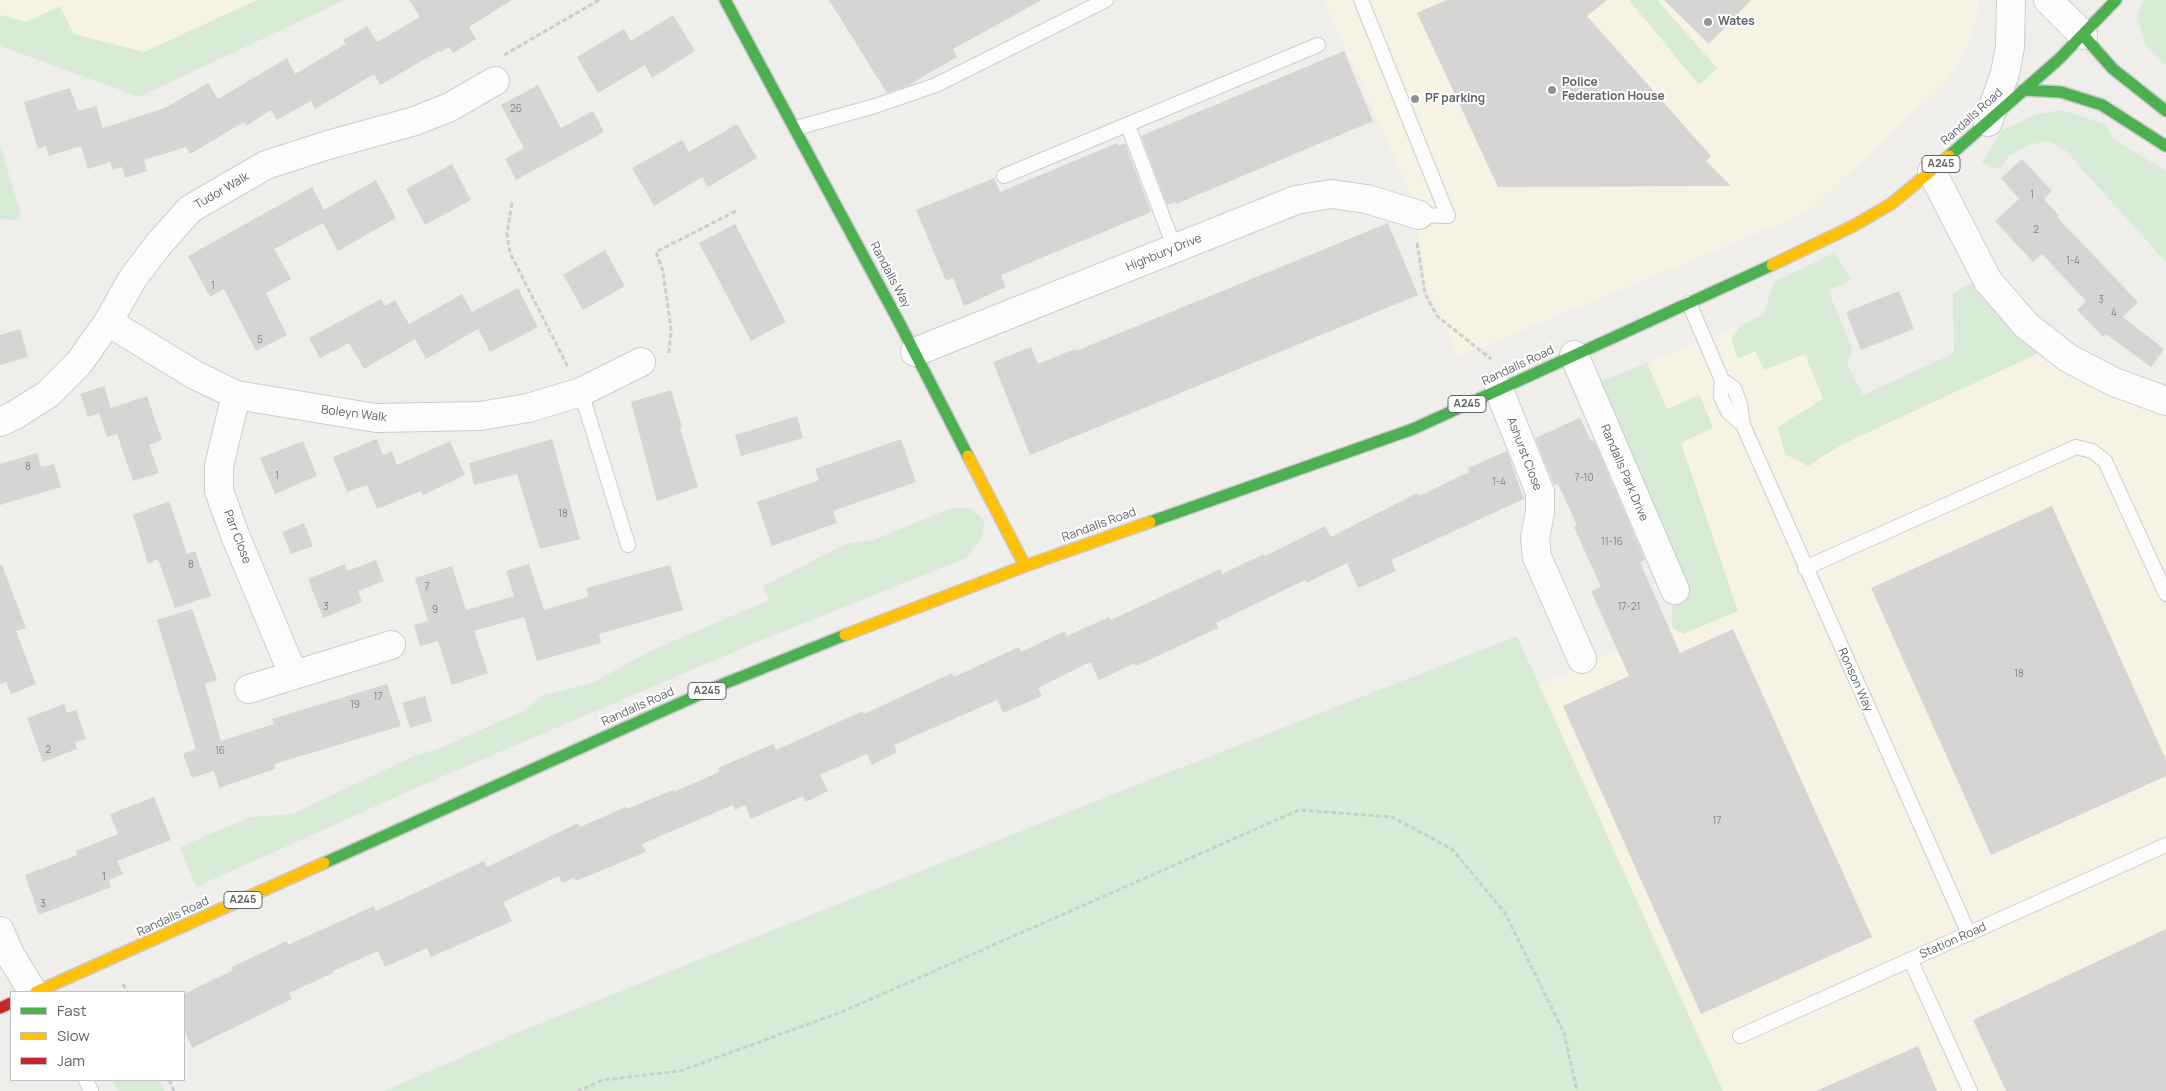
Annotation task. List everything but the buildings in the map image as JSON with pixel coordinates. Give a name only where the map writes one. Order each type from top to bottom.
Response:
[{"type":"main road","name":"Randalls Way","points":[[725,0],[796,128],[915,352],[1025,566]]},
{"type":"main road","name":"Randalls Road","points":[[37,991],[538,765],[716,687],[893,615],[1025,566],[1386,439],[1499,390],[1853,226],[1891,204],[1932,172],[2083,35],[2116,0]]},
{"type":"main road","points":[[2083,35],[2113,68],[2166,111]]},
{"type":"main road","points":[[2023,90],[2061,92],[2102,105],[2166,146]]},
{"type":"street","points":[[1988,122],[2005,73],[2010,47],[2011,0]]},
{"type":"street","points":[[2048,0],[2083,35]]},
{"type":"street","name":"Tudor Walk","points":[[0,422],[15,415],[48,394],[79,363],[108,322],[133,278],[158,245],[190,209],[266,165],[415,120],[450,107],[499,69]]},
{"type":"street","points":[[1932,172],[1988,281],[2026,325],[2068,358],[2114,382],[2166,401]]},
{"type":"street","name":"Highbury Drive","points":[[915,352],[1296,200],[1330,194],[1367,198],[1415,214]]},
{"type":"street","name":"Boleyn Walk","points":[[108,322],[195,375],[236,395],[376,418],[480,416],[528,408],[581,392],[641,362]]},
{"type":"street","name":"Randalls Park Drive","points":[[1574,355],[1674,590]]},
{"type":"street","name":"Ashurst Close","points":[[1499,390],[1540,492],[1540,512],[1535,538],[1537,557],[1582,659]]},
{"type":"street","name":"Parr Close","points":[[236,395],[219,466],[219,490],[239,544],[293,674]]},
{"type":"street","points":[[249,688],[392,645]]},
{"type":"street","points":[[0,931],[9,953],[34,991]]},
{"type":"lane","points":[[796,128],[875,106],[936,85],[1106,0]]},
{"type":"lane","points":[[1360,0],[1448,216],[1415,214]]},
{"type":"lane","points":[[1004,176],[1128,126],[1318,44]]},
{"type":"lane","points":[[1128,126],[1175,249]]},
{"type":"lane","name":"Ronson Way","points":[[1689,303],[1722,380],[1734,388],[1740,404],[1743,425],[1969,934]]},
{"type":"lane","points":[[581,392],[628,546]]},
{"type":"lane","points":[[1805,568],[2076,447],[2092,451],[2105,460],[2166,594]]},
{"type":"lane","name":"Station Road","points":[[1740,1036],[1911,961],[2166,845]]},
{"type":"lane","points":[[1911,961],[1970,1091]]},
{"type":"path","points":[[499,69],[599,0]]},
{"type":"path","points":[[512,203],[507,233],[510,253],[581,392]]},
{"type":"path","points":[[668,356],[671,329],[663,271],[656,252],[736,211]]},
{"type":"path","points":[[1415,214],[1425,293],[1437,316],[1491,360]]},
{"type":"path","points":[[577,1091],[603,1080],[680,1072],[844,1011],[1299,810],[1392,817],[1452,849],[1505,913],[1564,1033],[1577,1091]]},
{"type":"shaded area","points":[[0,0],[345,0],[139,97],[0,46]]},
{"type":"shaded area","points":[[1324,0],[1979,0],[1975,27],[1963,56],[1946,82],[1806,213],[1458,357],[1424,281],[1413,198]]},
{"type":"shaded area","points":[[1784,307],[1843,444],[2037,354],[2152,412],[2166,390],[2166,1091],[1723,1091],[1538,685],[1672,627],[1683,634],[1738,611],[1667,409],[1647,363]]},
{"type":"green space","points":[[257,0],[345,0],[139,97],[0,46],[0,15],[27,22],[60,6],[74,34],[144,52]]},
{"type":"green space","points":[[1629,0],[1657,0],[1717,68],[1699,85]]},
{"type":"green space","points":[[2144,0],[2166,0],[2166,65],[2146,46],[2137,16]]},
{"type":"green space","points":[[2061,110],[2106,124],[2113,139],[2166,171],[2166,262],[2064,149],[2049,141],[2028,145],[2009,156],[2000,168],[1991,168],[1982,162],[2002,130],[2037,114]]},
{"type":"green space","points":[[0,144],[21,215],[16,220],[0,219]]},
{"type":"green space","points":[[1834,253],[1852,280],[1828,290],[1852,349],[1847,364],[1863,395],[1954,353],[1953,293],[1973,282],[2037,354],[1843,444],[1808,466],[1785,454],[1778,427],[1823,399],[1805,354],[1764,370],[1755,351],[1738,359],[1731,338],[1741,325],[1763,315],[1774,282]]},
{"type":"green space","points":[[1647,363],[1667,409],[1700,395],[1713,428],[1681,443],[1738,611],[1683,634],[1672,627],[1672,606],[1689,595],[1602,381]]},
{"type":"green space","points":[[951,508],[970,508],[984,521],[983,537],[966,558],[767,638],[434,780],[196,887],[180,847],[251,817],[292,814],[414,756],[440,748],[524,711],[542,696],[594,682],[650,651],[769,600],[763,586],[848,543],[874,540]]},
{"type":"green space","points":[[1517,636],[1723,1091],[384,1091],[512,1035],[693,962]]},
{"type":"green space","points":[[113,1081],[159,1081],[164,1091],[118,1091]]},
{"type":"traffic: fast","points":[[725,0],[899,322],[968,456]]},
{"type":"traffic: fast","points":[[1949,156],[2059,59],[2116,0]]},
{"type":"traffic: fast","points":[[2083,35],[2113,69],[2166,111]]},
{"type":"traffic: fast","points":[[2023,90],[2061,92],[2102,105],[2166,146]]},
{"type":"traffic: fast","points":[[1150,522],[1413,429],[1772,265]]},
{"type":"traffic: fast","points":[[324,863],[716,687],[845,635]]},
{"type":"traffic: slow","points":[[1772,265],[1853,226],[1891,204],[1949,156]]},
{"type":"traffic: slow","points":[[968,456],[1025,566]]},
{"type":"traffic: slow","points":[[845,635],[1025,566],[1150,522]]},
{"type":"traffic: slow","points":[[38,991],[324,863]]},
{"type":"traffic: jam","points":[[0,1008],[10,1003]]},
{"type":"place","name":"Wates","points":[[1708,22]]},
{"type":"place","name":"Police Federation House","points":[[1552,90]]},
{"type":"place","name":"PF parking","points":[[1415,99]]}]
